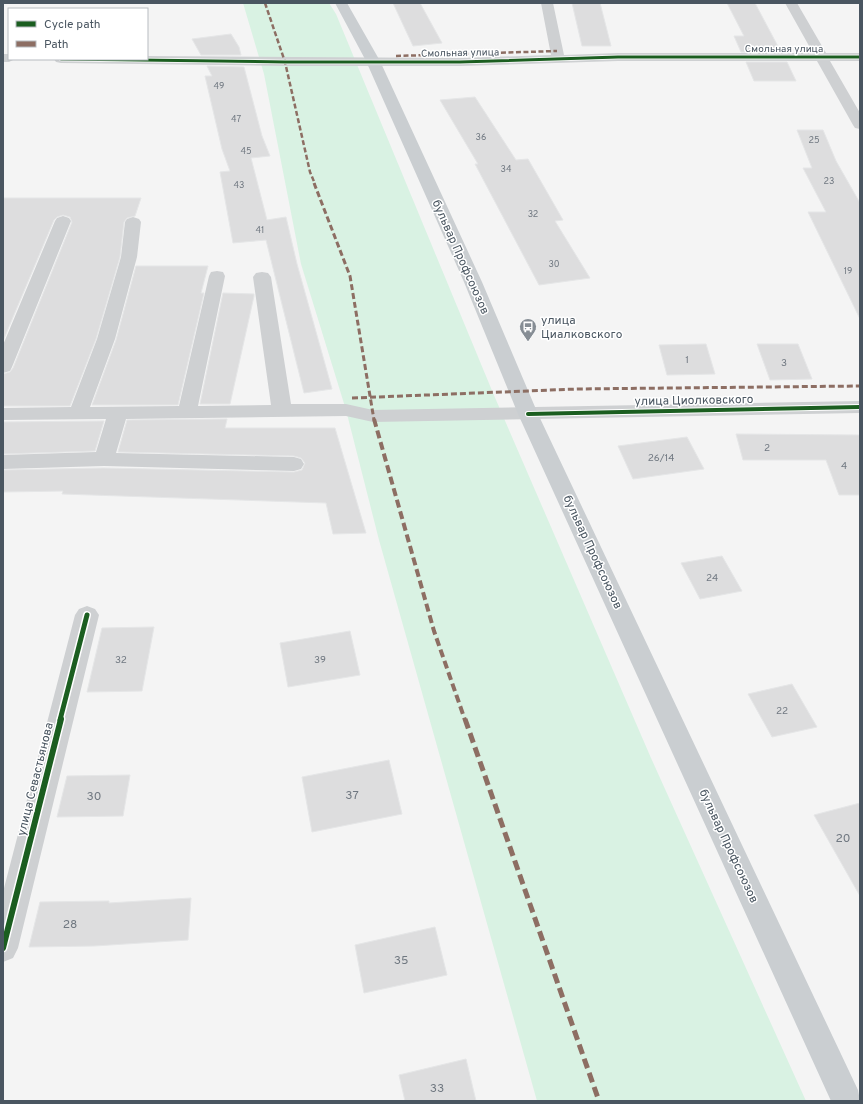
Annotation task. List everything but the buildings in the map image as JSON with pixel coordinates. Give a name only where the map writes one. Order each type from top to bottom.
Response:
[{"type":"main road","name":"бульвар Профсоюзов","points":[[341,3],[373,61],[473,282],[528,414],[847,1101]]},
{"type":"street","points":[[547,3],[558,59]]},
{"type":"street","points":[[791,3],[860,125]]},
{"type":"street","name":"Смольная улица","points":[[148,60],[460,62],[558,59],[860,57]]},
{"type":"street","points":[[3,367],[63,221]]},
{"type":"street","points":[[78,413],[106,339],[129,257],[133,222]]},
{"type":"street","points":[[187,412],[216,276]]},
{"type":"street","points":[[262,277],[282,411]]},
{"type":"street","name":"улица Циолковского","points":[[3,414],[346,410],[373,416],[860,407]]},
{"type":"street","points":[[104,459],[118,413]]},
{"type":"street","points":[[3,462],[104,459],[294,464]]},
{"type":"street","name":"улица Севастьянова","points":[[3,948],[87,615]]},
{"type":"green space","points":[[243,3],[329,3],[336,14],[493,393],[651,758],[806,1101],[537,1101],[379,540],[346,410],[301,264],[264,74]]},
{"type":"marked path","points":[[265,3],[285,62],[310,172],[350,276],[373,416],[434,631],[599,1101]]},
{"type":"marked path","points":[[396,56],[557,51]]},
{"type":"marked path","points":[[352,398],[577,389],[860,386]]},
{"type":"cycle path","points":[[136,60],[460,62],[618,57],[860,57]]},
{"type":"cycle path","points":[[528,414],[860,407]]},
{"type":"cycle path","points":[[3,948],[87,615]]},
{"type":"place","name":"улица Циалковского","points":[[528,342]]}]
